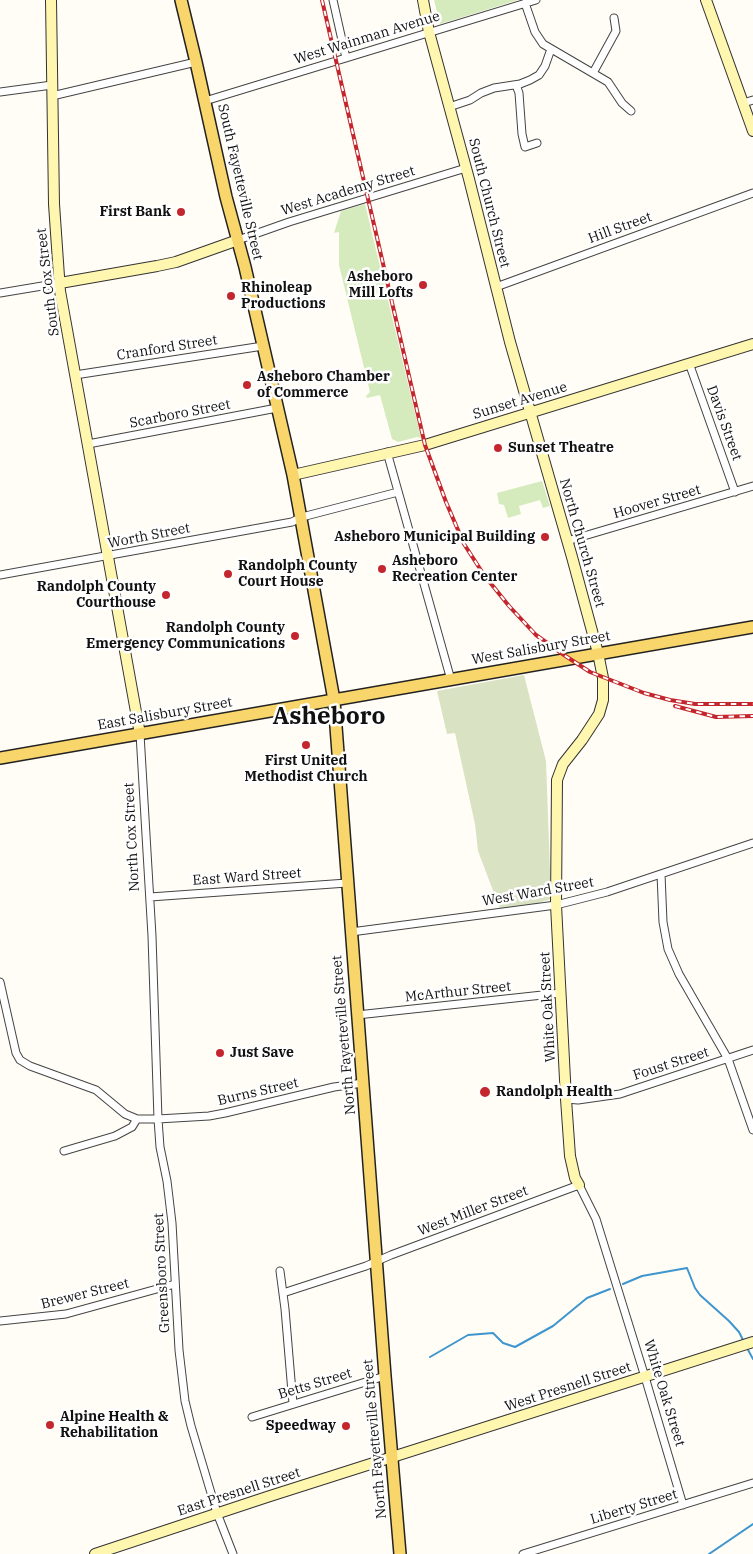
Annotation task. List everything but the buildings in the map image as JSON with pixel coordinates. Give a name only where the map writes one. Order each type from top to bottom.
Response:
[{"type":"main road","name":"South Cox Street","points":[[51,0],[55,234],[60,283],[108,556]]},
{"type":"main road","name":"South Fayetteville Street","points":[[181,0],[226,197],[294,475],[302,517]]},
{"type":"main road","name":"South Church Street","points":[[423,0],[429,32],[530,412]]},
{"type":"main road","points":[[706,0],[748,101],[753,131]]},
{"type":"main road","points":[[60,283],[158,266],[238,240]]},
{"type":"main road","name":"Sunset Avenue","points":[[294,475],[387,452],[425,445],[753,344]]},
{"type":"main road","name":"North Church Street","points":[[530,412],[568,541],[598,653]]},
{"type":"main road","name":"North Fayetteville Street","points":[[302,517],[334,700],[400,1554]]},
{"type":"main road","name":"North Cox Street","points":[[108,556],[140,734]]},
{"type":"main road","name":"West Salisbury Street","points":[[334,700],[753,627]]},
{"type":"main road","name":"White Oak Street","points":[[579,1184],[575,1178],[570,1156],[566,1099],[556,905],[557,780],[563,764],[599,714],[603,700],[603,678],[598,653]]},
{"type":"main road","name":"East Salisbury Street","points":[[0,758],[334,700]]},
{"type":"main road","name":"West Presnell Street","points":[[392,1457],[753,1342]]},
{"type":"main road","name":"East Presnell Street","points":[[95,1554],[392,1457]]},
{"type":"street","points":[[333,0],[346,58]]},
{"type":"street","name":"West Wainman Avenue","points":[[205,101],[536,0]]},
{"type":"street","points":[[526,3],[535,32],[543,44],[608,82],[622,103],[631,111]]},
{"type":"street","points":[[593,73],[616,31],[614,18]]},
{"type":"street","points":[[450,107],[470,100],[494,88],[516,85],[539,75],[550,57],[551,49]]},
{"type":"street","points":[[52,96],[196,62]]},
{"type":"street","points":[[0,92],[52,85]]},
{"type":"street","points":[[516,85],[519,94],[522,134],[525,147],[538,143]]},
{"type":"street","name":"West Academy Street","points":[[238,240],[289,222],[466,168]]},
{"type":"street","name":"Hill Street","points":[[496,287],[753,193]]},
{"type":"street","points":[[0,293],[60,283]]},
{"type":"street","name":"Cranford Street","points":[[75,374],[263,346]]},
{"type":"street","name":"Davis Street","points":[[689,363],[735,492]]},
{"type":"street","name":"Scarboro Street","points":[[88,444],[277,408]]},
{"type":"street","points":[[387,452],[451,680]]},
{"type":"street","name":"Hoover Street","points":[[568,541],[753,486]]},
{"type":"street","name":"Worth Street","points":[[0,575],[292,522],[302,517],[398,492]]},
{"type":"street","name":"North Cox Street","points":[[140,734],[150,897],[158,1119]]},
{"type":"street","name":"West Ward Street","points":[[351,932],[556,905],[601,894],[753,843]]},
{"type":"street","points":[[661,874],[663,922],[668,949],[679,974],[728,1059],[753,1130]]},
{"type":"street","name":"East Ward Street","points":[[150,897],[347,883]]},
{"type":"street","points":[[0,982],[16,1053],[20,1060],[35,1068],[96,1090],[125,1114],[137,1119],[158,1119]]},
{"type":"street","name":"McArthur Street","points":[[357,1015],[561,994]]},
{"type":"street","name":"Foust Street","points":[[566,1099],[578,1100],[620,1094],[753,1050]]},
{"type":"street","name":"Burns Street","points":[[158,1119],[209,1116],[334,1087],[363,1083]]},
{"type":"street","points":[[64,1151],[115,1136],[132,1128],[137,1119]]},
{"type":"street","name":"Greensboro Street","points":[[158,1119],[160,1148],[167,1181],[172,1223],[180,1368],[184,1401],[217,1513],[233,1554]]},
{"type":"street","name":"West Miller Street","points":[[283,1293],[377,1261],[579,1184]]},
{"type":"street","name":"White Oak Street","points":[[579,1184],[596,1219],[646,1376],[683,1505]]},
{"type":"street","points":[[280,1271],[293,1404]]},
{"type":"street","name":"Brewer Street","points":[[0,1321],[66,1314],[175,1284]]},
{"type":"street","name":"Betts Street","points":[[252,1417],[385,1376]]},
{"type":"street","name":"Liberty Street","points":[[523,1554],[753,1483]]},
{"type":"green space","points":[[434,0],[518,0],[440,24]]},
{"type":"green space","points":[[365,204],[421,438],[417,437],[398,442],[392,439],[380,395],[367,398],[366,396],[370,392],[339,265],[339,232],[334,233],[341,211]]},
{"type":"green space","points":[[542,481],[550,506],[543,508],[540,500],[519,506],[521,514],[508,518],[504,505],[499,504],[497,493]]},
{"type":"green space","points":[[524,675],[546,761],[551,899],[535,904],[500,909],[478,851],[475,824],[455,733],[447,734],[437,691]]},
{"type":"waterway","points":[[623,1284],[642,1276],[687,1268],[700,1295],[729,1321],[739,1332],[744,1342]]},
{"type":"waterway","points":[[430,1357],[468,1335],[493,1333],[503,1343],[515,1347],[553,1326],[587,1298],[610,1289]]},
{"type":"waterway","points":[[747,1348],[753,1359]]},
{"type":"waterway","points":[[709,1554],[753,1524]]},
{"type":"railway","points":[[322,0],[425,445],[464,544],[484,575],[536,635],[590,672],[644,693],[670,700],[695,704],[753,704]]},
{"type":"railway","points":[[675,706],[716,717],[753,716]]},
{"type":"place","name":"First Bank","points":[[181,212]]},
{"type":"place","name":"Asheboro Mill Lofts","points":[[423,285]]},
{"type":"place","name":"Rhinoleap Productions","points":[[231,296]]},
{"type":"place","name":"Asheboro Chamber of Commerce","points":[[247,385]]},
{"type":"place","name":"Sunset Theatre","points":[[498,448]]},
{"type":"place","name":"Asheboro Municipal Building","points":[[545,537]]},
{"type":"place","name":"Asheboro Recreation Center","points":[[382,569]]},
{"type":"place","name":"Randolph County Court House","points":[[228,574]]},
{"type":"place","name":"Randolph County Courthouse","points":[[166,595]]},
{"type":"place","name":"Randolph County Emergency Communications","points":[[295,636]]},
{"type":"place","name":"First United Methodist Church","points":[[306,745]]},
{"type":"place","name":"Just Save","points":[[220,1053]]},
{"type":"place","name":"Randolph Health","points":[[485,1092]]},
{"type":"place","name":"Alpine Health & Rehabilitation","points":[[50,1425]]},
{"type":"place","name":"Speedway","points":[[346,1426]]},
{"type":"district","name":"Asheboro","points":[[329,717]]}]
